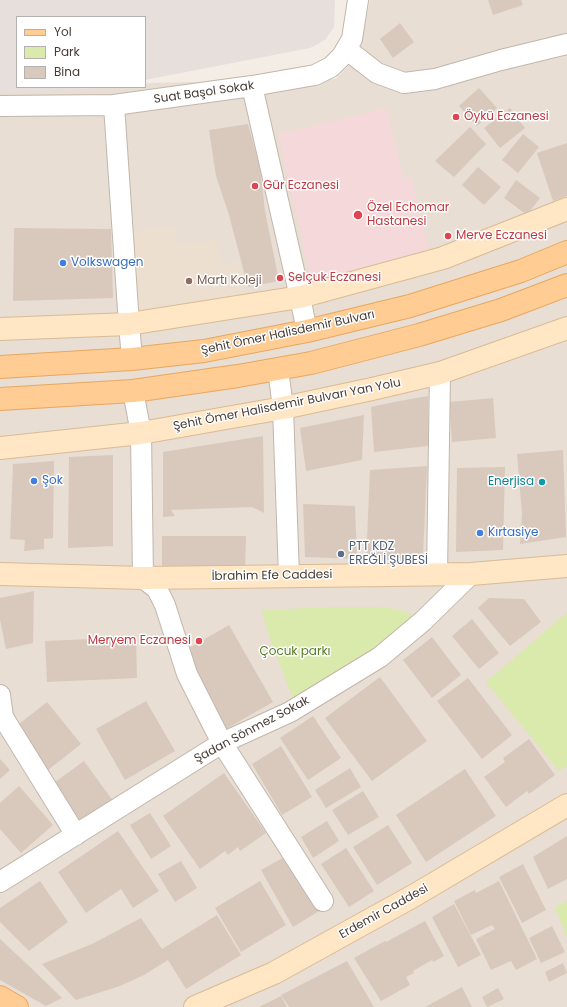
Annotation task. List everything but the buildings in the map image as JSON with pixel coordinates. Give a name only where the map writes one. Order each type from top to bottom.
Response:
[{"type":"main road","name":"Şehit Ömer Halisdemir Bulvarı","points":[[0,367],[132,359],[204,351],[307,331],[410,306],[521,271],[567,252]]},
{"type":"main road","points":[[0,399],[133,391],[238,376],[311,363],[419,335],[501,310],[567,285]]},
{"type":"main road","points":[[0,997],[17,1007]]},
{"type":"street","name":"Suat Başol Sokak","points":[[0,106],[114,106],[252,86],[315,75],[331,67],[342,56],[352,39],[358,0]]},
{"type":"street","points":[[346,49],[377,73],[404,83],[435,79],[501,60],[567,44]]},
{"type":"street","points":[[252,86],[307,331]]},
{"type":"street","points":[[114,106],[132,359]]},
{"type":"street","points":[[0,329],[129,324],[300,297],[443,258],[567,209]]},
{"type":"street","name":"Şehit Ömer Halisdemir Bulvarı Yan Yolu","points":[[0,448],[141,433],[283,408],[372,390],[440,373],[567,328]]},
{"type":"street","points":[[278,369],[283,408],[289,576]]},
{"type":"street","points":[[436,574],[440,373]]},
{"type":"street","points":[[133,391],[141,433],[143,578],[157,589],[165,605],[187,674],[222,743],[323,901]]},
{"type":"street","name":"İbrahim Efe Caddesi","points":[[0,574],[143,578],[245,578],[289,576],[471,574],[567,566]]},
{"type":"street","name":"Şadan Sönmez Sokak","points":[[0,882],[222,743],[290,712],[380,657],[423,621],[471,574]]},
{"type":"street","points":[[0,695],[2,717],[76,835]]},
{"type":"street","name":"Erdemir Caddesi","points":[[195,1007],[274,973],[415,895],[567,805]]},
{"type":"shaded area","points":[[0,0],[335,0],[334,27],[325,40],[310,48],[146,80],[146,16],[16,16],[16,88],[102,88],[90,90],[0,92]]},
{"type":"shaded area","points":[[370,0],[567,0],[567,1007],[0,1007],[0,86],[16,86],[16,88],[146,88],[146,83],[336,79],[358,56]]},
{"type":"shaded area","name":"Özel Echomar Hastanesi","points":[[386,108],[404,179],[411,176],[429,251],[312,285],[278,134]]},
{"type":"shaded area","name":"Martı Koleji","points":[[173,226],[178,246],[217,239],[220,265],[239,262],[246,297],[137,313],[133,232]]},
{"type":"green space","name":"Çocuk parkı","points":[[375,607],[396,609],[411,615],[412,621],[403,629],[295,704],[268,633],[262,610]]},
{"type":"green space","points":[[567,613],[567,766],[559,771],[486,682]]},
{"type":"green space","points":[[567,901],[567,938],[555,907]]},
{"type":"place","name":"Öykü Eczanesi","points":[[456,117]]},
{"type":"place","name":"Gür Eczanesi","points":[[255,186]]},
{"type":"place","name":"Özel Echomar Hastanesi","points":[[358,215]]},
{"type":"place","name":"Merve Eczanesi","points":[[448,236]]},
{"type":"place","name":"Volkswagen","points":[[63,263]]},
{"type":"place","name":"Selçuk Eczanesi","points":[[280,278]]},
{"type":"place","name":"Martı Koleji","points":[[189,281]]},
{"type":"place","name":"Şok","points":[[34,481]]},
{"type":"place","name":"Enerjisa","points":[[542,482]]},
{"type":"place","name":"Kırtasiye","points":[[480,533]]},
{"type":"place","name":"PTT KDZ EREĞLİ ŞUBESİ","points":[[341,554]]},
{"type":"place","name":"Meryem Eczanesi","points":[[199,641]]}]
